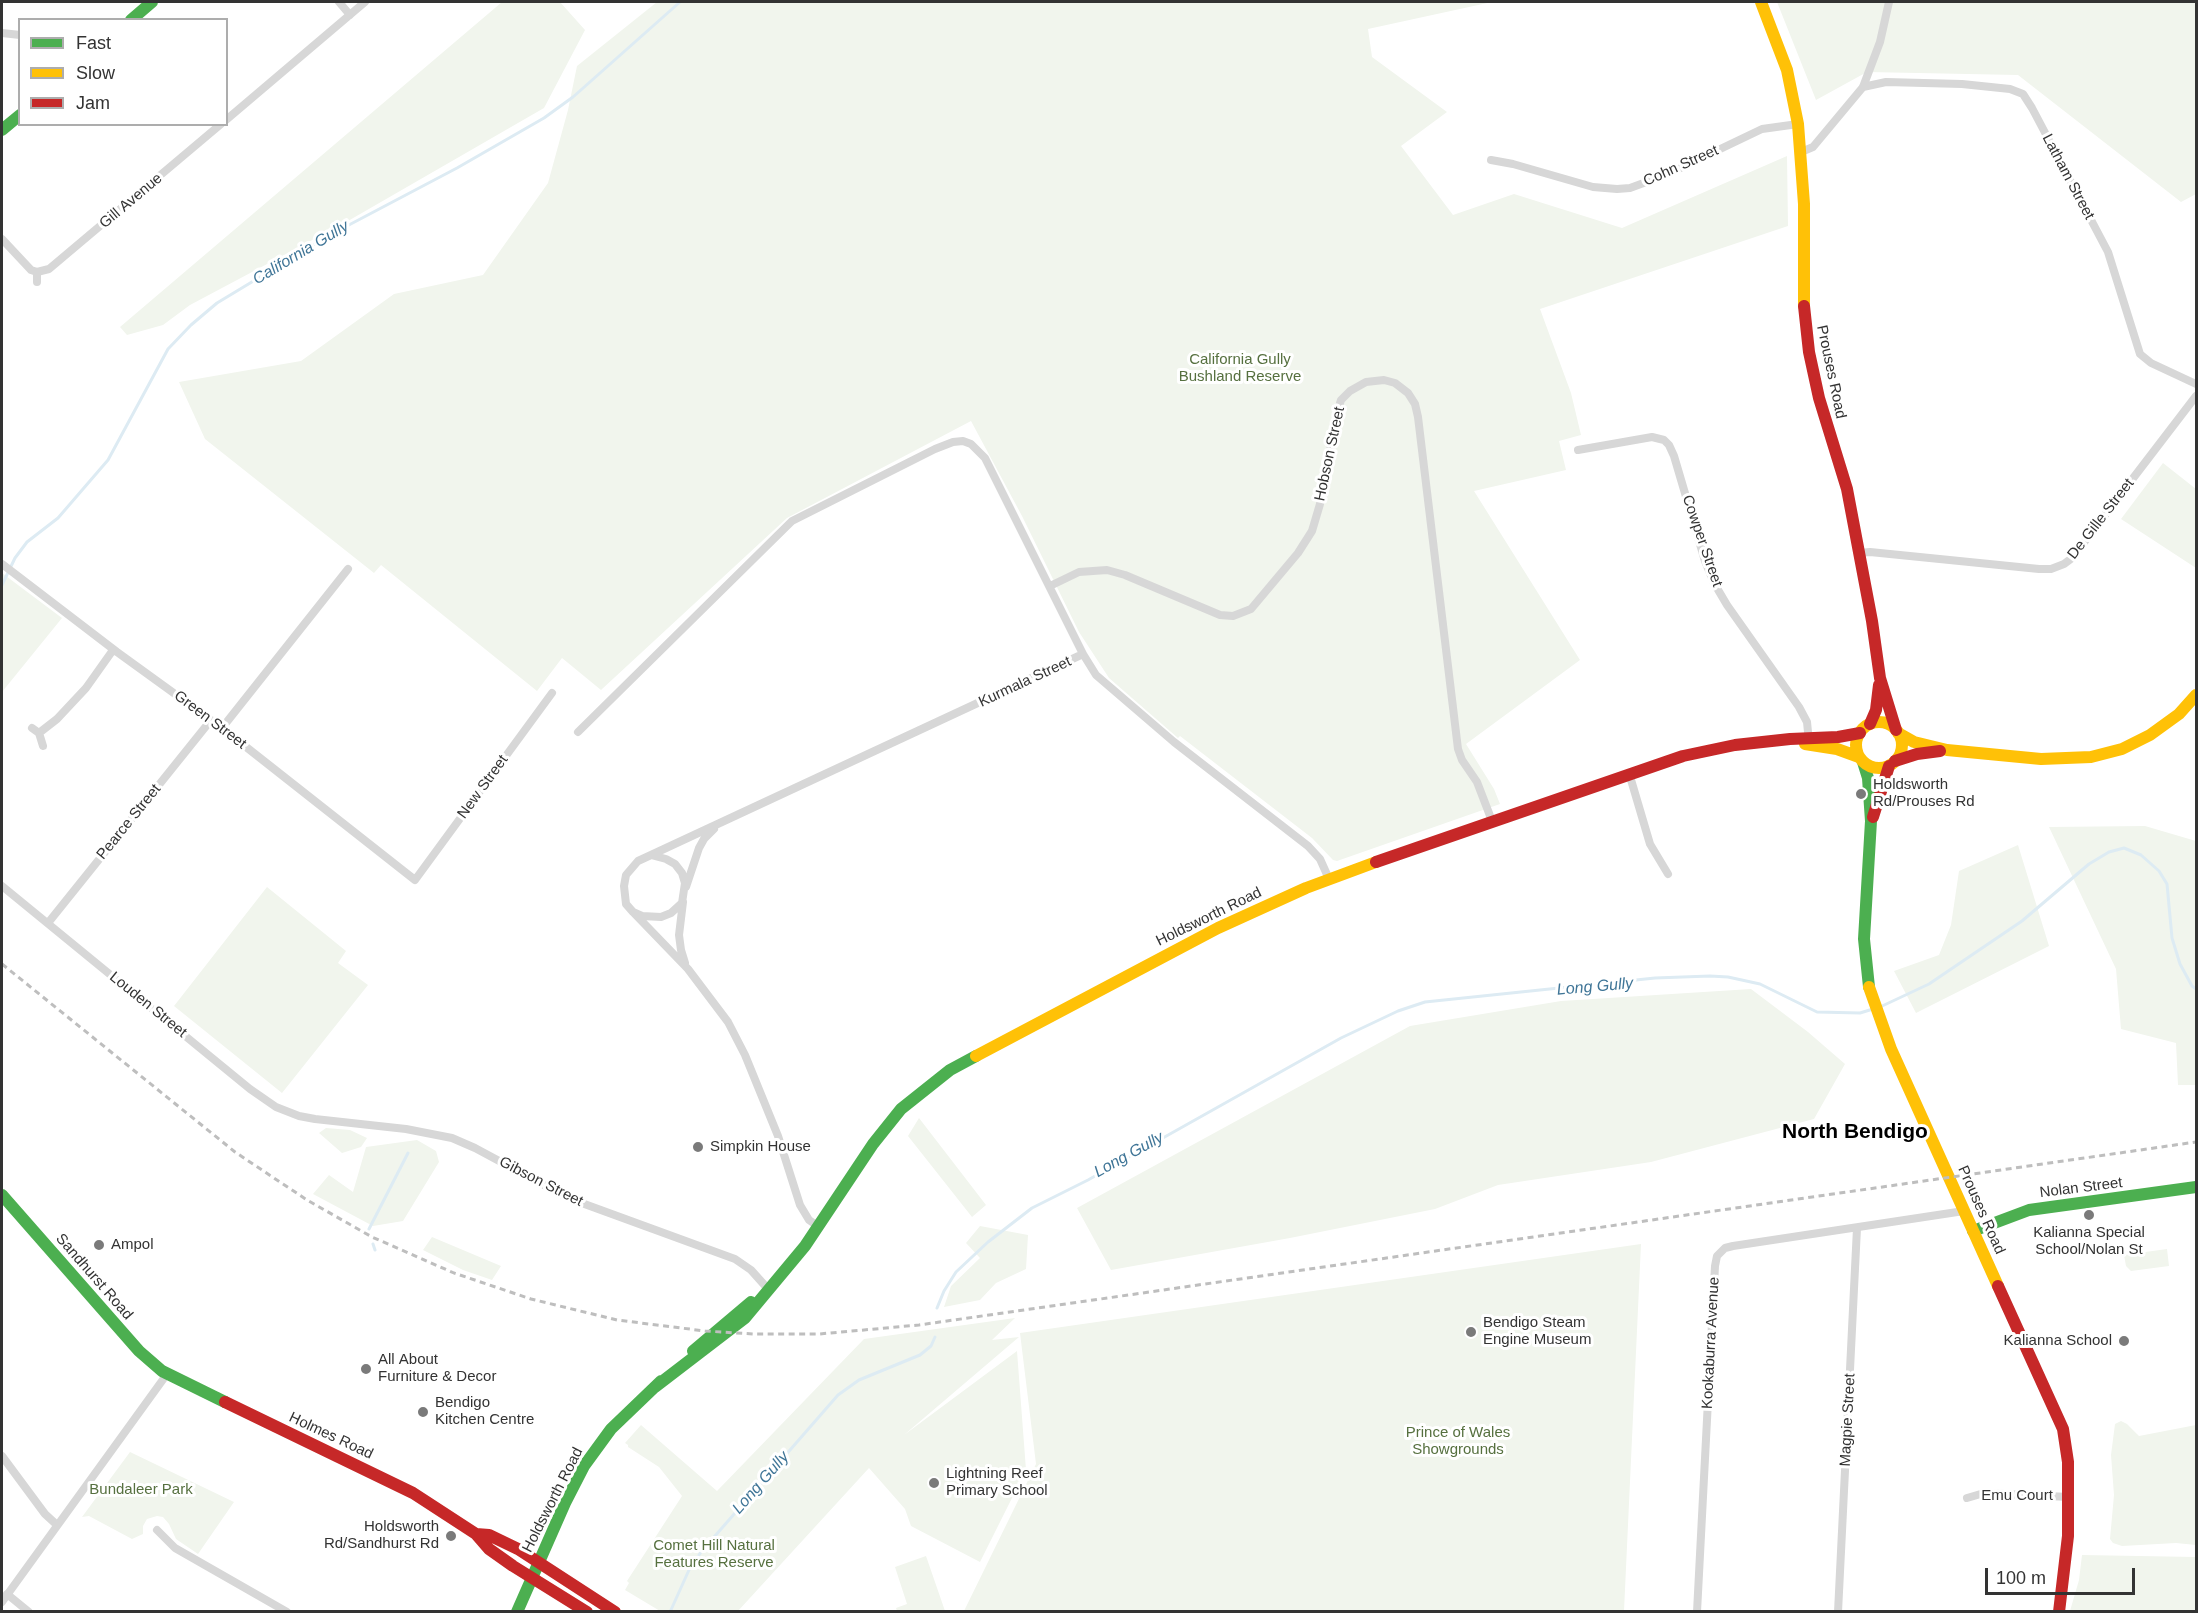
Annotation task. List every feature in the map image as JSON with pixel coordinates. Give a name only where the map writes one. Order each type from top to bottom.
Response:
[{"type":"main road","points":[[133,18],[153,2]]},
{"type":"main road","name":"Prouses Road","points":[[1761,2],[1786,70],[1798,124],[1804,204],[1803,301],[1807,343],[1819,398],[1846,489],[1880,678],[1897,731]]},
{"type":"main road","points":[[2,130],[18,117]]},
{"type":"main road","name":"Prouses Road","points":[[1870,724],[1876,710],[1880,678]]},
{"type":"main road","points":[[1947,750],[1917,754],[1875,768],[1861,759],[1856,745],[1860,733],[1870,724],[1884,723],[1907,740],[1947,750],[2058,760],[2106,754],[2136,742],[2161,728],[2179,714],[2196,695]]},
{"type":"main road","points":[[1892,764],[1901,747],[1897,731]]},
{"type":"main road","name":"Holdsworth Road","points":[[517,1611],[566,1503],[594,1451],[621,1418],[698,1346],[768,1289],[796,1258],[819,1227],[891,1119],[912,1098],[937,1079],[1024,1029],[1179,947],[1329,879],[1629,773],[1704,751],[1768,742],[1809,741],[1860,733]]},
{"type":"main road","name":"Holdsworth Road","points":[[1809,741],[1861,759]]},
{"type":"main road","name":"Prouses Road","points":[[1861,759],[1868,778],[1871,821],[1863,939],[1865,967],[1874,1008],[2062,1427],[2068,1462],[2068,1497],[2067,1553],[2059,1611]]},
{"type":"main road","name":"Prouses Road","points":[[1871,821],[1892,764]]},
{"type":"main road","name":"Nolan Street","points":[[1973,1231],[2011,1215],[2035,1209],[2196,1187]]},
{"type":"main road","name":"Sandhurst Road","points":[[2,1195],[139,1351],[167,1374]]},
{"type":"main road","name":"Holmes Road","points":[[167,1374],[395,1483],[476,1534],[489,1549],[586,1611]]},
{"type":"main road","name":"Holmes Road","points":[[476,1534],[500,1539],[615,1611]]},
{"type":"street","points":[[339,2],[350,15]]},
{"type":"street","points":[[228,118],[365,2]]},
{"type":"street","points":[[1801,152],[1813,147],[1863,87],[1880,42],[1889,2]]},
{"type":"street","points":[[2,33],[18,35]]},
{"type":"street","name":"Latham Street","points":[[1863,87],[1886,82],[1962,84],[2010,88],[2023,94],[2108,252],[2140,354],[2151,363],[2196,384]]},
{"type":"street","name":"Cohn Street","points":[[1491,160],[1593,187],[1630,188],[1668,174],[1769,126],[1798,124]]},
{"type":"street","name":"Gill Avenue","points":[[38,272],[55,266],[219,126]]},
{"type":"street","points":[[2,239],[24,266],[38,272],[37,282]]},
{"type":"street","name":"Hobson Street","points":[[1050,586],[1079,572],[1107,570],[1125,575],[1220,615],[1233,616],[1251,609],[1298,552],[1312,531],[1323,491],[1341,400],[1350,391],[1366,382],[1384,380],[1395,383],[1408,393],[1415,405],[1418,417],[1458,748],[1462,760],[1477,782],[1492,821]]},
{"type":"street","name":"De Gille Street","points":[[1859,553],[1870,552],[2039,569],[2051,569],[2064,564],[2073,558],[2196,396]]},
{"type":"street","name":"Cowper Street","points":[[1578,450],[1652,437],[1664,440],[1669,445],[1714,583],[1730,610],[1799,707],[1807,722],[1809,741]]},
{"type":"street","points":[[578,732],[792,521],[945,444],[963,441],[971,444],[985,458],[1083,654]]},
{"type":"street","name":"Green Street","points":[[2,564],[113,650],[222,728],[415,880]]},
{"type":"street","points":[[222,728],[348,569]]},
{"type":"street","points":[[43,746],[35,730],[57,719],[86,688],[113,650]]},
{"type":"street","name":"Kurmala Street","points":[[651,855],[1083,654],[1096,675],[1113,692],[1308,846],[1320,860],[1329,879]]},
{"type":"street","name":"New Street","points":[[415,880],[552,693]]},
{"type":"street","name":"Pearce Street","points":[[48,923],[211,720]]},
{"type":"street","points":[[1629,773],[1650,844],[1668,874]]},
{"type":"street","name":"Kurmala Street","points":[[686,888],[695,857],[704,839],[726,819]]},
{"type":"street","points":[[688,969],[680,943],[679,926],[686,888],[684,878],[675,864],[651,855],[638,861],[626,875],[624,886],[626,904],[688,969],[721,1010],[736,1037],[778,1136],[800,1205],[809,1220],[819,1227]]},
{"type":"street","name":"Louden Street","points":[[2,886],[258,1095],[276,1107],[299,1116]]},
{"type":"street","points":[[633,912],[654,918],[667,916],[679,907],[684,898]]},
{"type":"street","name":"Gibson Street","points":[[299,1116],[406,1129],[452,1138],[568,1198],[735,1259],[751,1270],[768,1289]]},
{"type":"street","name":"Kookaburra Avenue","points":[[1697,1611],[1716,1259],[1722,1250],[1733,1246],[1964,1211]]},
{"type":"street","name":"Magpie Street","points":[[1838,1611],[1857,1228]]},
{"type":"street","points":[[28,1611],[4,1598],[167,1374]]},
{"type":"street","points":[[2,1456],[57,1525]]},
{"type":"street","name":"Emu Court","points":[[1967,1498],[1984,1493],[2068,1497]]},
{"type":"street","points":[[157,1530],[175,1548],[287,1611]]},
{"type":"green space","points":[[502,2],[560,2],[585,30],[544,108],[348,221],[190,305],[163,325],[127,335],[120,327]]},
{"type":"green space","name":"California Gully Bushland Reserve","points":[[657,2],[1492,2],[1368,29],[1372,57],[1447,112],[1401,146],[1453,215],[1514,194],[1622,228],[1787,156],[1788,226],[1540,309],[1571,393],[1581,435],[1559,441],[1566,470],[1474,491],[1580,660],[1466,744],[1494,789],[1500,804],[1337,861],[1333,860],[1312,838],[1180,736],[1178,738],[1109,678],[1079,632],[1022,516],[971,421],[787,518],[601,690],[562,658],[537,691],[381,565],[374,573],[205,439],[179,382],[301,361],[394,294],[483,275],[548,183],[568,110],[577,66]]},
{"type":"green space","points":[[1777,2],[2196,2],[2196,194],[2181,202],[2018,75],[1867,72],[1816,100]]},
{"type":"green space","points":[[2163,463],[2196,489],[2196,568],[2121,519]]},
{"type":"green space","points":[[2,573],[62,618],[2,692]]},
{"type":"green space","points":[[2145,826],[2196,841],[2196,1085],[2178,1085],[2176,1043],[2121,1029],[2116,969],[2049,827]]},
{"type":"green space","points":[[2018,845],[2049,946],[1916,1013],[1894,971],[1939,955],[1951,925],[1959,871]]},
{"type":"green space","points":[[267,887],[346,951],[338,963],[368,985],[282,1093],[174,1006]]},
{"type":"green space","points":[[1751,989],[1808,1032],[1845,1064],[1814,1119],[1651,1162],[1498,1185],[1435,1209],[1111,1270],[1077,1208],[1410,1026],[1561,1001]]},
{"type":"green space","points":[[919,1118],[986,1205],[972,1217],[908,1136]]},
{"type":"green space","points":[[326,1128],[350,1130],[367,1138],[361,1147],[342,1153],[319,1133]]},
{"type":"green space","points":[[417,1140],[436,1151],[439,1162],[403,1221],[373,1226],[313,1194],[329,1175],[353,1192],[366,1147]]},
{"type":"green space","points":[[980,1226],[1028,1235],[1026,1269],[996,1283],[980,1300],[944,1307],[951,1286],[980,1258],[966,1243]]},
{"type":"green space","points":[[432,1237],[501,1266],[492,1280],[463,1270],[423,1250]]},
{"type":"green space","name":"Prince of Wales Showgrounds","points":[[1641,1244],[1624,1611],[964,1611],[1036,1464],[1020,1333]]},
{"type":"green space","points":[[2167,1249],[2169,1266],[2131,1271],[2126,1266],[2124,1255]]},
{"type":"green space","name":"Comet Hill Natural Features Reserve","points":[[1015,1318],[992,1340],[1019,1337],[904,1435],[1017,1351],[1026,1470],[980,1562],[911,1526],[905,1509],[869,1468],[738,1611],[660,1611],[625,1590],[629,1583],[627,1581],[682,1496],[659,1467],[625,1443],[641,1425],[717,1491],[864,1339]]},
{"type":"green space","points":[[2121,1421],[2139,1436],[2196,1425],[2196,1545],[2176,1543],[2122,1546],[2113,1543],[2110,1539],[2114,1495],[2111,1455],[2115,1424]]},
{"type":"green space","name":"Bundaleer Park","points":[[130,1452],[234,1502],[198,1554],[176,1539],[163,1517],[147,1519],[143,1526],[143,1534],[132,1539],[89,1516],[82,1517]]},
{"type":"green space","points":[[2082,1555],[2196,1557],[2196,1611],[2070,1611],[2079,1580]]},
{"type":"green space","points":[[926,1556],[945,1611],[897,1611],[896,1608],[907,1604],[895,1567]]},
{"type":"waterway","name":"California Gully","points":[[2,585],[15,558],[27,542],[58,518],[108,460],[168,349],[191,325],[217,303],[328,236],[457,168],[544,118],[573,97],[680,2]]},
{"type":"waterway","name":"Long Gully","points":[[1880,1007],[1929,984],[2022,921],[2089,864],[2109,852],[2124,848],[2141,855],[2159,871],[2167,884],[2172,938],[2180,964],[2196,989]]},
{"type":"waterway","name":"Long Gully","points":[[937,1308],[956,1272],[988,1242],[1032,1208],[1088,1180],[1341,1038],[1398,1011],[1425,1002],[1655,978],[1710,976],[1728,977],[1760,984],[1817,1012],[1860,1013],[1873,1009]]},
{"type":"waterway","points":[[369,1229],[408,1153]]},
{"type":"waterway","points":[[373,1244],[375,1250]]},
{"type":"waterway","name":"Long Gully","points":[[670,1612],[689,1570],[701,1552],[838,1395],[859,1380],[920,1355],[931,1346],[935,1337]]},
{"type":"railway","points":[[2,964],[235,1152],[307,1200],[372,1237],[454,1273],[531,1299],[617,1320],[705,1331],[819,1334],[919,1325],[2196,1142]]},
{"type":"traffic: fast","points":[[133,18],[152,2]]},
{"type":"traffic: fast","points":[[2,130],[18,117]]},
{"type":"traffic: fast","points":[[1863,762],[1868,778],[1871,821],[1864,939],[1869,987]]},
{"type":"traffic: fast","points":[[655,1387],[745,1318],[805,1246],[873,1144],[901,1109],[950,1070],[976,1056]]},
{"type":"traffic: fast","points":[[1973,1231],[2029,1210],[2196,1187]]},
{"type":"traffic: fast","points":[[2,1195],[139,1351],[162,1371],[225,1402]]},
{"type":"traffic: fast","points":[[693,1351],[751,1302]]},
{"type":"traffic: fast","points":[[517,1612],[565,1503],[584,1466],[611,1429],[661,1381]]},
{"type":"traffic: slow","points":[[1761,2],[1787,70],[1798,124],[1804,204],[1804,306]]},
{"type":"traffic: slow","points":[[1898,733],[1914,742],[1947,750],[2041,759],[2091,757],[2122,749],[2150,735],[2179,714],[2196,695]]},
{"type":"traffic: slow","points":[[1879,722],[1895,729],[1902,745],[1895,761],[1879,768],[1863,761],[1856,745],[1863,729],[1879,722]]},
{"type":"traffic: slow","points":[[1805,744],[1837,749],[1859,757]]},
{"type":"traffic: slow","points":[[976,1056],[1218,928],[1306,888],[1376,862]]},
{"type":"traffic: slow","points":[[1869,987],[1891,1049],[1998,1286]]},
{"type":"traffic: jam","points":[[1804,306],[1809,352],[1819,398],[1847,489],[1872,621],[1880,678],[1896,730]]},
{"type":"traffic: jam","points":[[1870,724],[1876,710],[1879,685]]},
{"type":"traffic: jam","points":[[1376,862],[1683,756],[1735,745],[1838,737],[1860,733]]},
{"type":"traffic: jam","points":[[1895,761],[1917,754],[1940,751]]},
{"type":"traffic: jam","points":[[1873,817],[1889,766]]},
{"type":"traffic: jam","points":[[1998,1286],[2063,1429],[2068,1462],[2068,1536],[2059,1612]]},
{"type":"traffic: jam","points":[[225,1402],[413,1493],[476,1534],[489,1549],[513,1566],[587,1612]]},
{"type":"traffic: jam","points":[[476,1534],[489,1535],[518,1549],[615,1612]]},
{"type":"place","name":"Holdsworth Rd/Prouses Rd","points":[[1861,794]]},
{"type":"place","name":"Simpkin House","points":[[698,1147]]},
{"type":"place","name":"Kalianna Special School/Nolan St","points":[[2089,1215]]},
{"type":"place","name":"Ampol","points":[[99,1245]]},
{"type":"place","name":"Bendigo Steam Engine Museum","points":[[1471,1332]]},
{"type":"place","name":"Kalianna School","points":[[2124,1341]]},
{"type":"place","name":"All About Furniture & Decor","points":[[366,1369]]},
{"type":"place","name":"Bendigo Kitchen Centre","points":[[423,1412]]},
{"type":"place","name":"Lightning Reef Primary School","points":[[934,1483]]},
{"type":"place","name":"Holdsworth Rd/Sandhurst Rd","points":[[451,1536]]},
{"type":"district","name":"North Bendigo","points":[[1855,1132]]}]
